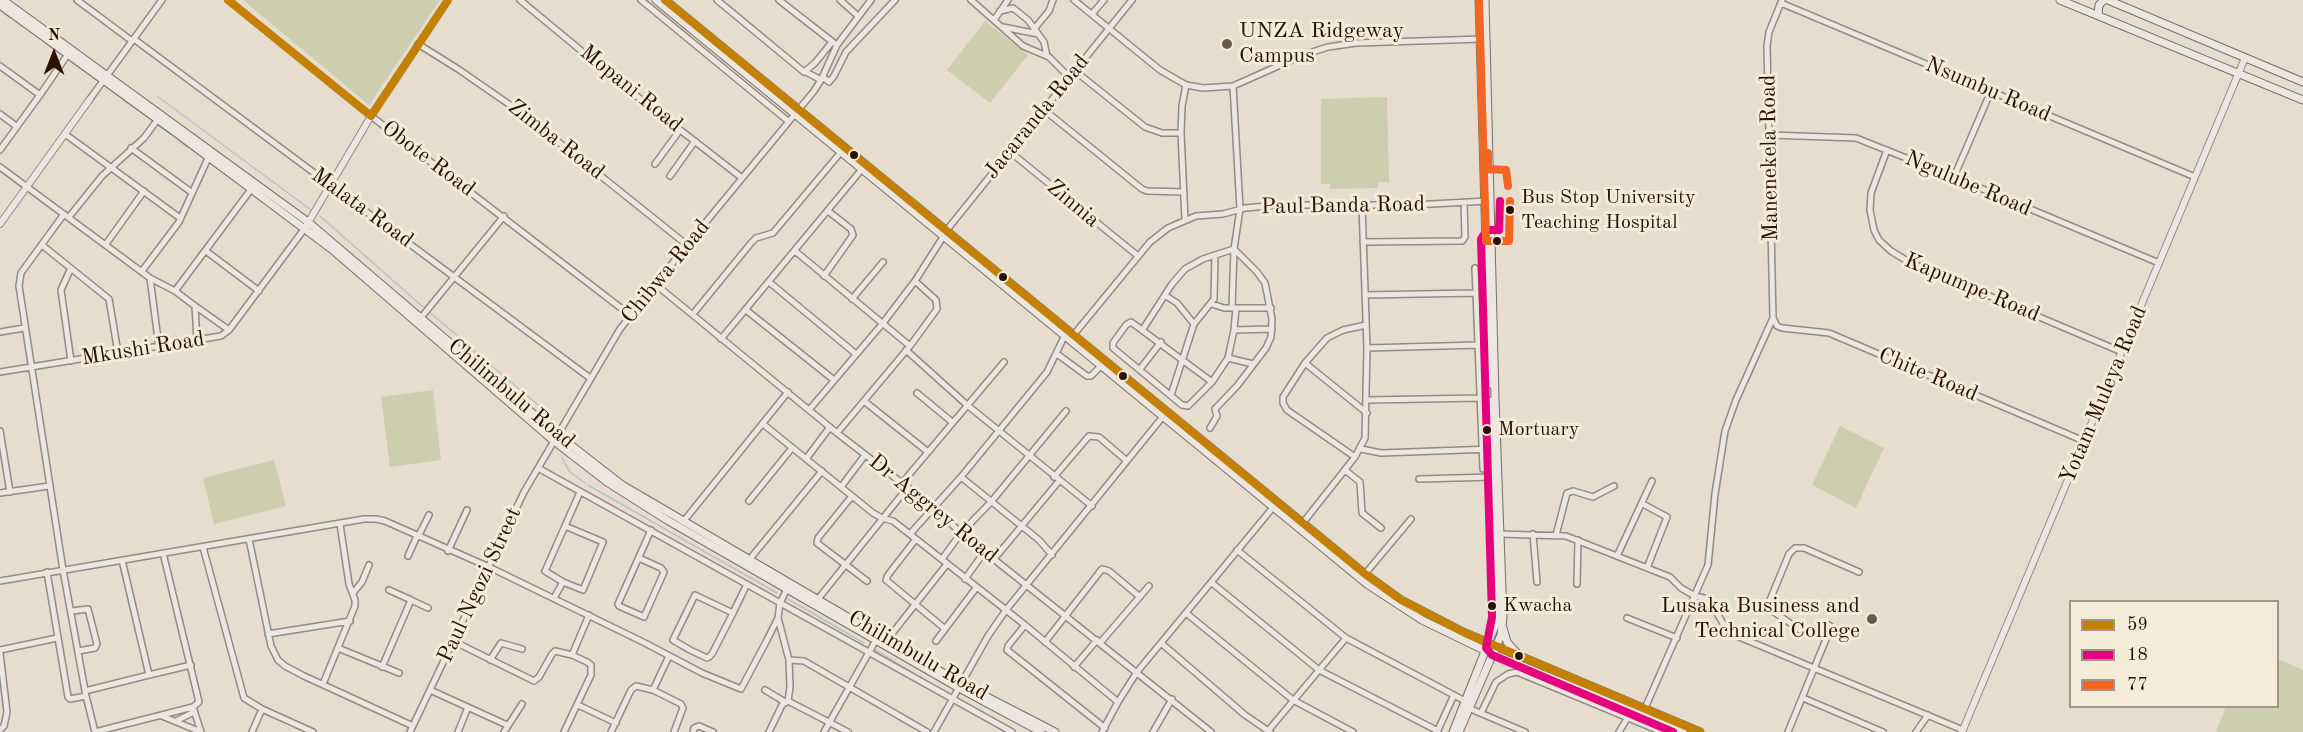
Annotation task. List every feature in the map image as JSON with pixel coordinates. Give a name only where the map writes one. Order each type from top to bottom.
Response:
[{"type":"main road","name":"Chilimbulu Road","points":[[3,0],[306,225],[624,493],[787,589],[1041,732]]},
{"type":"main road","points":[[656,0],[796,111],[1276,504],[1401,600],[1473,636],[1520,655],[1683,732]]},
{"type":"main road","points":[[665,0],[841,152],[946,233]]},
{"type":"main road","points":[[1479,0],[1483,39]]},
{"type":"main road","points":[[1459,732],[1499,623],[1483,39],[1485,0]]},
{"type":"main road","points":[[2060,0],[2303,100]]},
{"type":"main road","points":[[2095,13],[2104,0],[2303,82]]},
{"type":"main road","name":"Chilimbulu Road","points":[[0,5],[68,54],[105,77],[158,119],[306,225]]},
{"type":"main road","points":[[1487,201],[1491,450],[1498,534]]},
{"type":"main road","points":[[1070,336],[1101,366],[1165,413]]},
{"type":"main road","name":"Chilimbulu Road","points":[[556,438],[622,485],[887,640],[960,686],[1055,732]]},
{"type":"main road","points":[[1301,524],[1367,584],[1406,610],[1475,646],[1633,711],[1643,712],[1700,732]]},
{"type":"main road","points":[[1473,636],[1487,634],[1499,623]]},
{"type":"main road","points":[[1499,623],[1507,642],[1520,655]]},
{"type":"main road","points":[[1475,646],[1481,654],[1484,666]]},
{"type":"main road","points":[[1484,666],[1509,660]]},
{"type":"main road","points":[[1453,732],[1468,705]]},
{"type":"street","name":"Malata Road","points":[[76,0],[590,378]]},
{"type":"street","points":[[0,224],[162,0]]},
{"type":"street","name":"Obote Road","points":[[228,0],[371,116],[630,315]]},
{"type":"street","points":[[306,225],[371,116],[448,0]]},
{"type":"street","name":"Mopani Road","points":[[520,0],[742,178]]},
{"type":"street","points":[[641,0],[788,121]]},
{"type":"street","points":[[717,0],[806,72],[829,82],[846,52],[895,0]]},
{"type":"street","points":[[779,0],[834,43]]},
{"type":"street","points":[[840,0],[858,16]]},
{"type":"street","points":[[806,72],[871,0]]},
{"type":"street","points":[[972,0],[1023,46],[1047,56],[1069,77]]},
{"type":"street","points":[[994,20],[1008,0]]},
{"type":"street","points":[[1036,32],[1053,0]]},
{"type":"street","points":[[1074,0],[1160,69],[1186,85],[1203,88],[1233,86],[1303,55],[1328,47],[1356,43],[1483,39]]},
{"type":"street","points":[[1092,14],[1104,0]]},
{"type":"street","name":"Jacaranda Road","points":[[809,410],[882,323],[915,281],[946,233],[1009,151],[1132,0]]},
{"type":"street","name":"Nsumbu Road","points":[[1781,2],[2195,177]]},
{"type":"street","name":"Manenekela Road","points":[[1773,318],[1767,46],[1769,32],[1781,2]]},
{"type":"street","points":[[1000,11],[1015,9],[1045,44],[1047,56]]},
{"type":"street","points":[[1002,27],[1036,32]]},
{"type":"street","points":[[822,79],[834,43]]},
{"type":"street","name":"Zimba Road","points":[[418,44],[526,116],[687,244]]},
{"type":"street","points":[[0,150],[68,54]]},
{"type":"street","name":"Yotam Muleya Road","points":[[1963,731],[2245,58]]},
{"type":"street","points":[[0,66],[40,95]]},
{"type":"street","points":[[1075,70],[1145,127],[1162,133],[1181,133]]},
{"type":"street","name":"Chibwa Road","points":[[556,438],[630,315],[822,79]]},
{"type":"street","points":[[1185,220],[1181,133],[1182,106],[1186,85]]},
{"type":"street","points":[[1212,382],[1131,322],[1112,344],[1113,348],[1182,405],[1188,406],[1212,382],[1228,358],[1234,330],[1234,249],[1240,209],[1233,86]]},
{"type":"street","points":[[1954,177],[1991,91]]},
{"type":"street","points":[[1043,109],[1142,189],[1153,192],[1184,192]]},
{"type":"street","points":[[0,114],[16,126]]},
{"type":"street","points":[[158,119],[152,130],[110,167],[67,216],[42,245],[18,279],[63,570],[85,694],[98,732],[161,715],[194,710]]},
{"type":"street","points":[[655,164],[680,130]]},
{"type":"street","points":[[65,134],[180,218]]},
{"type":"street","name":"Ngulube Road","points":[[1770,135],[1846,136],[1954,177],[2159,263]]},
{"type":"street","points":[[670,176],[695,141]]},
{"type":"street","points":[[131,148],[192,192]]},
{"type":"street","name":"Kapumpe Road","points":[[1887,150],[1871,193],[1870,210],[1874,230],[1884,246],[1909,262],[2122,352]]},
{"type":"street","name":"Zinnia","points":[[1009,151],[1138,256]]},
{"type":"street","points":[[693,314],[751,243],[756,238],[773,233],[841,152]]},
{"type":"street","points":[[142,271],[180,218],[209,156]]},
{"type":"street","points":[[0,167],[150,278],[175,291],[229,330]]},
{"type":"street","points":[[721,339],[862,169]]},
{"type":"street","points":[[175,291],[252,188]]},
{"type":"street","points":[[106,244],[144,191]]},
{"type":"street","name":"Paul Banda Road","points":[[910,534],[961,477],[1047,372],[1057,354],[1060,340],[1070,336],[1159,234],[1196,216],[1230,213],[1240,209],[1301,204],[1362,205],[1487,201]]},
{"type":"street","points":[[1363,242],[1462,241],[1465,237],[1464,202]]},
{"type":"street","points":[[1301,524],[1361,449],[1365,438],[1367,348],[1362,205]]},
{"type":"street","points":[[824,276],[853,235],[851,229],[828,211]]},
{"type":"street","points":[[419,320],[504,216]]},
{"type":"street","name":"Mkushi Road","points":[[0,372],[221,336],[229,330],[259,291],[306,225]]},
{"type":"street","points":[[42,245],[70,270],[109,298],[118,353]]},
{"type":"street","points":[[1143,330],[1167,296],[1172,284],[1185,269],[1234,249]]},
{"type":"street","points":[[1210,428],[1217,416],[1215,409],[1237,386],[1270,341],[1272,329],[1271,308],[1262,278],[1234,249]]},
{"type":"street","points":[[206,251],[259,291]]},
{"type":"street","points":[[795,251],[882,323],[967,405],[1092,506]]},
{"type":"street","points":[[1171,395],[1194,324],[1212,304],[1216,293],[1215,255]]},
{"type":"street","points":[[852,298],[883,262]]},
{"type":"street","points":[[1475,268],[1483,469]]},
{"type":"street","points":[[70,270],[61,290],[71,361]]},
{"type":"street","points":[[150,278],[159,346]]},
{"type":"street","points":[[837,433],[908,348],[938,307],[936,300],[915,281]]},
{"type":"street","points":[[770,282],[856,354]]},
{"type":"street","name":"Dr Aggrey Road","points":[[655,284],[837,433],[933,507],[961,533],[1172,699],[1208,731]]},
{"type":"street","points":[[1365,295],[1476,293]]},
{"type":"street","points":[[1167,296],[1177,303],[1194,324]]},
{"type":"street","points":[[1212,304],[1224,308],[1271,308]]},
{"type":"street","points":[[195,306],[197,341]]},
{"type":"street","points":[[746,310],[834,380]]},
{"type":"street","points":[[1643,712],[1708,565],[1715,494],[1725,431],[1736,400],[1773,318]]},
{"type":"street","name":"Chite Road","points":[[1773,318],[1777,326],[1782,328],[1829,333],[2084,441]]},
{"type":"street","points":[[1355,457],[1287,410],[1283,397],[1320,345],[1334,333],[1366,325]]},
{"type":"street","points":[[0,332],[24,328]]},
{"type":"street","points":[[1234,330],[1272,329]]},
{"type":"street","points":[[1140,369],[1161,342]]},
{"type":"street","points":[[1367,348],[1479,345]]},
{"type":"street","points":[[1057,354],[1089,377],[1101,366]]},
{"type":"street","points":[[1228,358],[1253,364]]},
{"type":"street","points":[[902,483],[1004,362]]},
{"type":"street","points":[[1305,363],[1367,412]]},
{"type":"street","points":[[683,522],[788,392]]},
{"type":"street","points":[[917,393],[952,423]]},
{"type":"street","points":[[1366,400],[1481,398]]},
{"type":"street","points":[[864,401],[928,452]]},
{"type":"street","points":[[942,559],[961,533],[992,502],[1066,411]]},
{"type":"street","points":[[934,732],[988,636],[1006,610],[1165,413]]},
{"type":"street","points":[[763,424],[852,496],[882,518],[893,521],[942,559],[1118,702]]},
{"type":"street","points":[[806,459],[830,427]]},
{"type":"street","points":[[0,431],[9,492]]},
{"type":"street","points":[[995,558],[1056,479],[1079,445],[1089,436],[1099,437],[1127,461]]},
{"type":"street","name":"Paul Ngozi Street","points":[[410,732],[524,492],[556,438]]},
{"type":"street","points":[[749,501],[792,448]]},
{"type":"street","points":[[1361,449],[1381,453],[1491,450]]},
{"type":"street","points":[[841,487],[865,455]]},
{"type":"street","points":[[538,468],[952,701],[1012,732]]},
{"type":"street","points":[[1345,470],[1360,482],[1362,513],[1382,528]]},
{"type":"street","points":[[749,560],[822,471]]},
{"type":"street","points":[[961,477],[1039,540],[1052,555]]},
{"type":"street","points":[[1419,479],[1493,477]]},
{"type":"street","points":[[1617,556],[1652,482]]},
{"type":"street","points":[[0,493],[49,486]]},
{"type":"street","points":[[1556,535],[1567,493],[1573,491],[1593,497],[1614,486]]},
{"type":"street","points":[[818,599],[908,487]]},
{"type":"street","points":[[565,526],[602,541],[603,544],[583,590],[545,572],[565,526],[580,492]]},
{"type":"street","points":[[852,496],[817,540],[819,545],[867,581]]},
{"type":"street","points":[[1025,625],[1007,650],[1103,730],[1137,672],[1276,504]]},
{"type":"street","points":[[1643,504],[1667,517],[1647,568]]},
{"type":"street","points":[[448,551],[467,510]]},
{"type":"street","points":[[408,556],[429,514]]},
{"type":"street","points":[[0,581],[364,519],[376,519],[489,567],[688,666],[741,689],[778,618],[780,603],[787,589]]},
{"type":"street","points":[[1365,574],[1411,519]]},
{"type":"street","points":[[323,684],[355,606],[349,584],[340,524]]},
{"type":"street","points":[[639,558],[661,568],[664,572],[644,617],[618,604],[651,530]]},
{"type":"street","points":[[1498,534],[1556,535],[1578,540],[1647,568],[1672,579],[1681,588],[1695,596],[1708,599],[1729,632],[1963,731]]},
{"type":"street","points":[[1533,534],[1537,582]]},
{"type":"street","points":[[249,539],[273,654],[285,666],[413,726]]},
{"type":"street","points":[[916,539],[886,580],[944,628]]},
{"type":"street","points":[[1577,584],[1578,540]]},
{"type":"street","points":[[203,547],[244,698],[300,729],[313,732]]},
{"type":"street","points":[[1788,732],[1827,639],[1830,626],[1800,630],[1773,613],[1769,606],[1789,554],[1794,548],[1804,548],[1859,572]]},
{"type":"street","points":[[1237,550],[1346,638],[1454,695],[1481,713],[1524,732]]},
{"type":"street","points":[[965,579],[985,551]]},
{"type":"street","points":[[163,553],[199,700],[194,710],[176,721]]},
{"type":"street","points":[[122,560],[149,675]]},
{"type":"street","points":[[887,640],[947,564]]},
{"type":"street","points":[[353,593],[362,582],[369,565]]},
{"type":"street","points":[[1045,642],[1102,569],[1109,571],[1140,597]]},
{"type":"street","points":[[47,572],[57,638],[70,699],[191,665]]},
{"type":"street","points":[[554,598],[562,582]]},
{"type":"street","points":[[1212,583],[1319,670],[1438,731],[1454,695]]},
{"type":"street","points":[[733,613],[694,596],[673,640],[709,657],[733,613],[747,586]]},
{"type":"street","points":[[1074,667],[1149,586]]},
{"type":"street","points":[[936,640],[976,588]]},
{"type":"street","points":[[389,590],[428,608]]},
{"type":"street","points":[[382,667],[411,600]]},
{"type":"street","points":[[72,611],[88,609],[97,644],[95,648],[78,651]]},
{"type":"street","points":[[1186,613],[1293,700],[1353,732]]},
{"type":"street","points":[[572,655],[588,615]]},
{"type":"street","points":[[769,732],[787,701],[790,687],[789,660],[778,618]]},
{"type":"street","points":[[1627,618],[1677,638]]},
{"type":"street","points":[[268,634],[350,621]]},
{"type":"street","points":[[0,730],[4,726],[7,712],[0,652],[57,638]]},
{"type":"street","points":[[1161,643],[1268,732],[1346,638]]},
{"type":"street","points":[[824,732],[876,640]]},
{"type":"street","points":[[453,641],[534,681],[539,677],[555,651],[587,662],[592,670],[564,732]]},
{"type":"street","points":[[490,660],[501,642],[522,649]]},
{"type":"street","points":[[338,648],[399,673]]},
{"type":"street","points":[[688,666],[695,652]]},
{"type":"street","points":[[653,690],[669,656]]},
{"type":"street","points":[[789,660],[804,661],[927,732]]},
{"type":"street","points":[[1481,713],[1496,682],[1516,672],[1662,732]]},
{"type":"street","points":[[611,732],[633,687],[643,687],[682,706],[674,732]]},
{"type":"street","points":[[430,690],[507,725]]},
{"type":"street","points":[[765,690],[848,732]]},
{"type":"street","points":[[1803,698],[1883,732]]},
{"type":"street","points":[[1153,732],[1172,699]]},
{"type":"street","points":[[504,732],[522,704]]},
{"type":"street","points":[[578,705],[616,723]]},
{"type":"street","points":[[458,732],[468,707]]},
{"type":"street","points":[[194,710],[201,732]]},
{"type":"street","points":[[252,732],[262,710]]},
{"type":"street","points":[[1619,732],[1633,711]]},
{"type":"street","points":[[161,715],[201,732]]},
{"type":"street","points":[[1916,732],[1928,715]]},
{"type":"street","points":[[693,732],[699,726],[713,732]]},
{"type":"green space","points":[[243,0],[440,0],[369,105]]},
{"type":"green space","points":[[985,21],[1028,55],[990,103],[947,70]]},
{"type":"green space","points":[[1387,97],[1389,182],[1378,182],[1378,188],[1330,189],[1330,184],[1321,184],[1321,99]]},
{"type":"green space","points":[[433,390],[441,460],[390,467],[381,397]]},
{"type":"green space","points":[[1840,426],[1884,448],[1856,508],[1812,485]]},
{"type":"green space","points":[[274,460],[286,506],[214,524],[203,478]]},
{"type":"green space","points":[[2279,659],[2303,670],[2303,732],[2216,732],[2226,708],[2279,708]]},
{"type":"waterway","points":[[0,10],[10,18]]},
{"type":"waterway","points":[[14,20],[26,29]]},
{"type":"waterway","points":[[35,35],[40,39]]},
{"type":"waterway","points":[[45,43],[64,57]]},
{"type":"waterway","points":[[70,61],[95,79]]},
{"type":"waterway","points":[[108,88],[120,97]]},
{"type":"waterway","points":[[157,96],[311,210]]},
{"type":"waterway","points":[[123,100],[133,107]]},
{"type":"waterway","points":[[136,109],[142,113]]},
{"type":"waterway","points":[[145,115],[154,122]]},
{"type":"waterway","points":[[159,126],[173,136]]},
{"type":"waterway","points":[[177,139],[187,147]]},
{"type":"waterway","points":[[191,149],[204,158]]},
{"type":"waterway","points":[[213,165],[220,170]]},
{"type":"waterway","points":[[223,172],[229,176]]},
{"type":"waterway","points":[[232,179],[241,185]]},
{"type":"waterway","points":[[320,216],[423,307]]},
{"type":"waterway","points":[[324,248],[382,297]]},
{"type":"waterway","points":[[430,313],[457,335]]},
{"type":"waterway","points":[[462,341],[550,415],[553,425]]},
{"type":"waterway","points":[[562,458],[570,472],[585,483]]},
{"type":"waterway","points":[[588,485],[777,593]]},
{"type":"waterway","points":[[788,599],[864,643]]},
{"type":"waterway","points":[[875,650],[933,685]]},
{"type":"transit line","name":"59","points":[[228,0],[371,116]]},
{"type":"transit line","name":"59","points":[[371,116],[448,0]]},
{"type":"transit line","name":"59","points":[[665,0],[1365,574],[1401,600],[1465,633],[1700,732]]},
{"type":"transit line","name":"77","points":[[1479,0],[1486,241],[1509,241],[1510,201]]},
{"type":"transit line","name":"77","points":[[1488,153],[1488,169],[1506,170],[1508,186]]},
{"type":"transit line","name":"18","points":[[1500,201],[1499,230],[1487,230],[1481,239],[1492,617],[1486,648],[1492,655],[1673,732]]},
{"type":"place","name":"UNZA Ridgeway Campus","points":[[1227,44]]},
{"type":"place","name":"Bus Stop University Teaching Hospital","points":[[1510,210]]},
{"type":"place","name":"Mortuary","points":[[1487,430]]},
{"type":"place","name":"Kwacha","points":[[1492,606]]},
{"type":"place","name":"Lusaka Business and Technical College","points":[[1872,619]]}]
